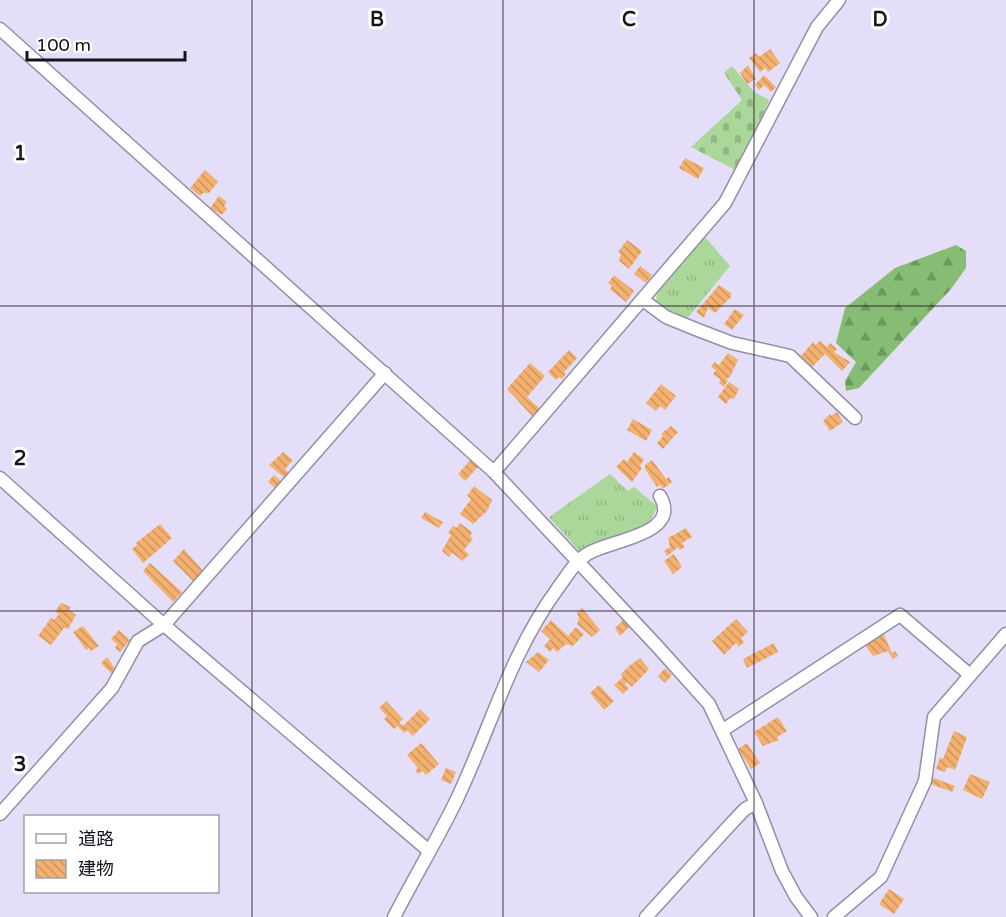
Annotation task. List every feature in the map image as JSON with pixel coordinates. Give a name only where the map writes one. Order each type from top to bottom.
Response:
[{"type":"street","points":[[494,472],[725,203],[817,27],[839,0]]},
{"type":"street","points":[[0,29],[494,472],[709,704],[723,729],[756,804],[782,871],[795,897],[811,917]]},
{"type":"street","points":[[643,300],[666,317],[732,343],[790,356],[855,418]]},
{"type":"street","points":[[0,814],[112,688],[138,641],[164,625],[385,373]]},
{"type":"street","points":[[0,478],[164,625],[429,851]]},
{"type":"street","points":[[394,917],[457,800],[501,689],[527,632],[578,561],[590,552],[652,529],[664,512],[665,504],[660,496]]},
{"type":"street","points":[[723,729],[900,615],[970,675]]},
{"type":"street","points":[[834,917],[881,877],[925,781],[934,717],[1006,634]]},
{"type":"street","points":[[646,917],[745,809],[756,804]]},
{"type":"green space","points":[[732,66],[754,92],[769,100],[752,140],[735,170],[691,147],[742,100],[724,73]]},
{"type":"green space","points":[[705,237],[730,266],[686,320],[662,309],[656,301],[657,293]]},
{"type":"green space","points":[[956,245],[966,251],[966,268],[951,289],[859,388],[846,391],[845,381],[856,362],[836,343],[845,308],[895,268]]},
{"type":"green space","points":[[610,474],[628,491],[634,487],[657,506],[653,516],[638,531],[587,547],[581,553],[549,517]]},
{"type":"building","points":[[770,49],[780,63],[768,72],[765,68],[760,72],[749,58],[756,53],[759,57]]},
{"type":"building","points":[[748,65],[756,79],[747,84],[740,73]]},
{"type":"building","points":[[764,75],[776,87],[771,92],[764,85],[759,90],[755,85]]},
{"type":"building","points":[[685,158],[704,168],[698,179],[679,168]]},
{"type":"building","points":[[205,170],[218,182],[209,193],[203,193],[200,196],[190,188]]},
{"type":"building","points":[[219,196],[227,202],[224,206],[227,209],[222,215],[210,208]]},
{"type":"building","points":[[627,240],[642,251],[629,269],[619,261],[621,254],[618,252]]},
{"type":"building","points":[[640,266],[652,275],[646,283],[634,274]]},
{"type":"building","points":[[614,275],[634,291],[626,302],[610,289],[612,286],[608,283]]},
{"type":"building","points":[[719,285],[731,293],[731,297],[715,313],[708,308],[704,318],[696,312]]},
{"type":"building","points":[[735,309],[744,315],[732,330],[724,324]]},
{"type":"building","points":[[820,341],[827,347],[830,343],[837,349],[834,352],[850,362],[842,371],[825,354],[812,367],[800,357],[813,342],[816,345]]},
{"type":"building","points":[[569,350],[577,358],[564,372],[566,374],[562,379],[559,377],[556,380],[548,372]]},
{"type":"building","points":[[728,353],[738,360],[730,377],[726,379],[728,380],[724,387],[719,383],[721,380],[713,374],[716,370],[711,367],[714,362],[719,365]]},
{"type":"building","points":[[530,363],[545,376],[527,397],[540,409],[533,417],[507,389]]},
{"type":"building","points":[[729,382],[739,389],[734,399],[730,398],[726,404],[718,397]]},
{"type":"building","points":[[661,384],[676,396],[665,410],[660,406],[656,411],[646,403]]},
{"type":"building","points":[[837,412],[843,422],[830,431],[823,421],[830,414],[831,416]]},
{"type":"building","points":[[633,419],[652,430],[646,441],[627,430]]},
{"type":"building","points":[[671,426],[678,432],[663,449],[657,443],[663,436],[661,434]]},
{"type":"building","points":[[283,452],[293,460],[285,469],[289,473],[285,478],[269,465]]},
{"type":"building","points":[[634,452],[644,459],[640,466],[642,468],[632,482],[616,467],[624,459],[627,462]]},
{"type":"building","points":[[470,460],[478,467],[465,481],[458,474]]},
{"type":"building","points":[[652,460],[666,479],[669,477],[672,482],[663,489],[660,485],[657,487],[645,469],[645,465]]},
{"type":"building","points":[[274,475],[282,482],[276,489],[268,482]]},
{"type":"building","points":[[474,486],[492,500],[487,511],[473,524],[460,514],[471,499],[467,496]]},
{"type":"building","points":[[425,512],[443,522],[439,528],[421,518]]},
{"type":"building","points":[[460,523],[472,532],[470,536],[473,539],[464,550],[469,554],[463,561],[452,553],[449,557],[442,551],[451,535],[448,533],[453,526],[456,528]]},
{"type":"building","points":[[160,524],[172,538],[143,563],[132,549],[137,545],[136,543]]},
{"type":"building","points":[[686,528],[692,537],[682,543],[685,547],[680,550],[678,547],[667,556],[664,551],[670,547],[668,538]]},
{"type":"building","points":[[184,549],[204,572],[194,582],[173,561]]},
{"type":"building","points":[[674,554],[682,567],[673,574],[664,561]]},
{"type":"building","points":[[150,563],[182,592],[173,602],[143,571]]},
{"type":"building","points":[[61,603],[71,607],[69,610],[76,615],[68,629],[64,628],[51,645],[38,636],[51,618],[54,620],[59,614],[55,612]]},
{"type":"building","points":[[582,608],[600,630],[592,637],[577,624],[579,618],[577,613]]},
{"type":"building","points":[[624,619],[631,625],[620,636],[615,628]]},
{"type":"building","points":[[736,619],[748,632],[741,638],[744,642],[739,647],[736,643],[724,655],[712,641]]},
{"type":"building","points":[[551,620],[568,636],[576,627],[584,634],[573,646],[566,644],[557,652],[553,648],[550,652],[544,646],[550,639],[541,631]]},
{"type":"building","points":[[83,626],[99,646],[91,651],[89,648],[86,650],[73,632]]},
{"type":"building","points":[[119,630],[130,640],[120,652],[115,648],[117,644],[111,639]]},
{"type":"building","points":[[883,633],[892,653],[895,651],[898,656],[893,659],[888,651],[873,656],[864,644]]},
{"type":"building","points":[[774,643],[778,652],[747,668],[743,659]]},
{"type":"building","points":[[538,652],[549,660],[539,672],[526,662]]},
{"type":"building","points":[[107,657],[116,670],[112,674],[101,663]]},
{"type":"building","points":[[640,658],[649,669],[632,687],[627,682],[625,684],[629,688],[623,694],[614,685],[623,677],[621,674]]},
{"type":"building","points":[[665,668],[672,675],[665,683],[658,676]]},
{"type":"building","points":[[599,685],[614,701],[604,710],[590,693]]},
{"type":"building","points":[[386,701],[403,719],[399,723],[403,726],[420,709],[430,719],[413,736],[407,730],[404,733],[397,726],[394,729],[384,719],[387,716],[379,708]]},
{"type":"building","points":[[778,717],[787,731],[777,737],[779,740],[763,746],[754,732]]},
{"type":"building","points":[[954,731],[967,737],[955,770],[947,767],[945,772],[936,769],[940,758],[943,759]]},
{"type":"building","points":[[421,743],[439,764],[426,775],[422,771],[418,774],[415,771],[418,768],[407,755]]},
{"type":"building","points":[[747,743],[760,763],[751,769],[738,749]]},
{"type":"building","points":[[446,768],[456,772],[451,784],[441,780]]},
{"type":"building","points":[[970,774],[990,782],[982,799],[963,790]]},
{"type":"building","points":[[934,778],[955,786],[952,792],[931,784]]},
{"type":"building","points":[[889,889],[904,899],[894,914],[879,904]]}]
